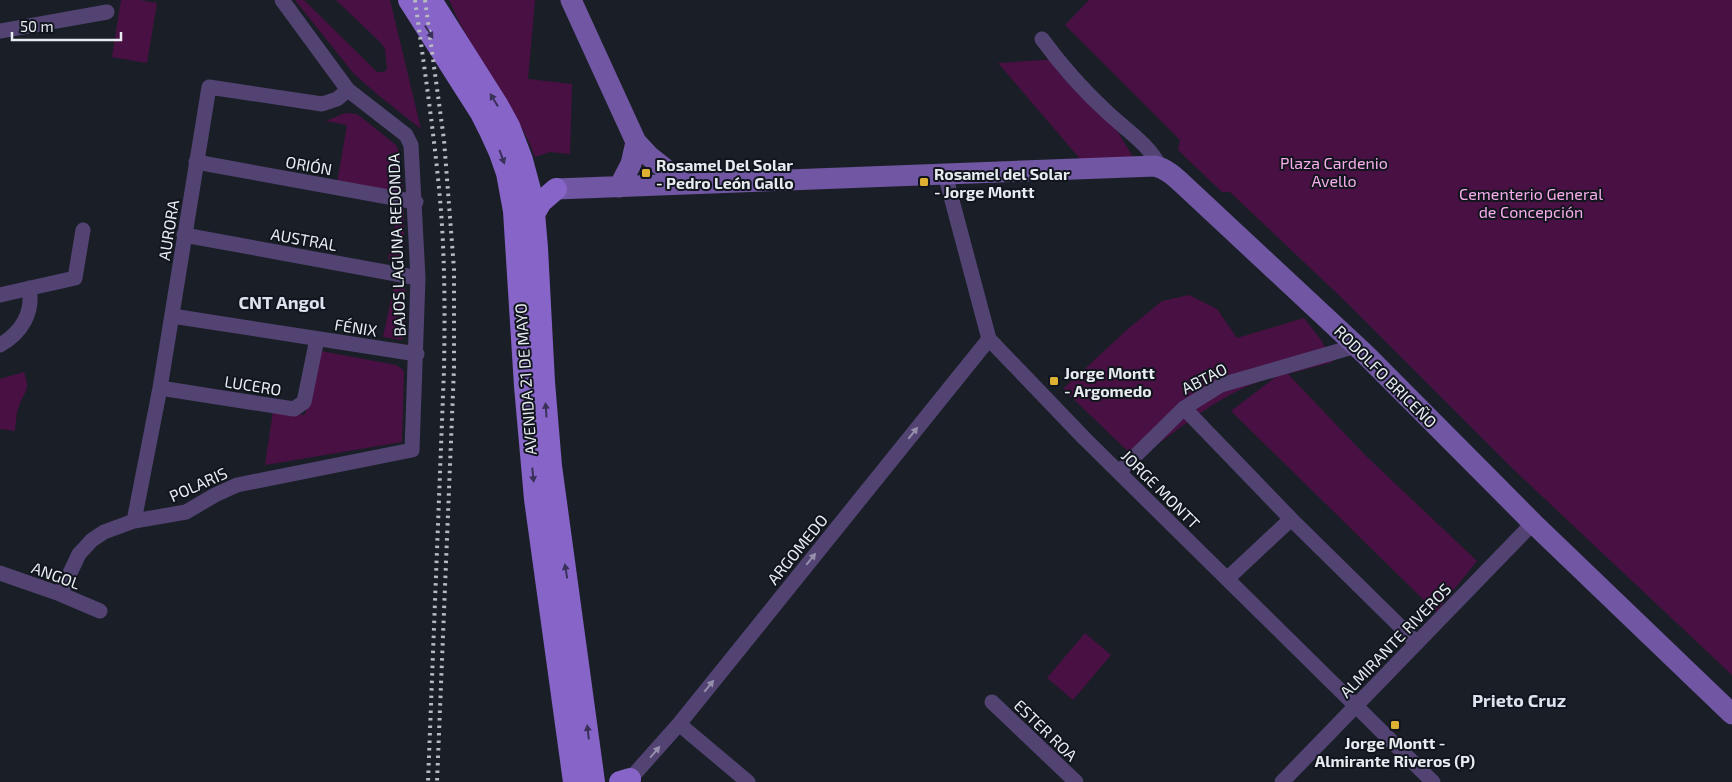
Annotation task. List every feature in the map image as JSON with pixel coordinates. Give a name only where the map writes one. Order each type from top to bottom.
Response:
[{"type":"main road","name":"AVENIDA 21 DE MAYO","points":[[409,0],[481,113],[504,163],[511,192],[516,232],[525,386],[535,500],[571,759],[591,782]]},
{"type":"main road","name":"AVENIDA 21 DE MAYO","points":[[430,0],[509,126],[527,177],[534,214],[551,466],[591,782]]},
{"type":"main road","points":[[527,177],[540,186],[556,190]]},
{"type":"main road","points":[[534,214],[541,202],[556,190]]},
{"type":"street","name":"BAJOS LAGUNA REDONDA","points":[[282,0],[348,90],[406,135],[411,145],[416,202],[418,278],[417,354],[412,450]]},
{"type":"street","points":[[571,0],[636,142],[649,156],[683,184]]},
{"type":"street","points":[[0,31],[107,12]]},
{"type":"street","name":"RODOLFO BRICEÑO","points":[[1042,39],[1057,59],[1106,111],[1149,149],[1160,167],[1168,171],[1356,346],[1533,523],[1732,714]]},
{"type":"street","name":"AURORA","points":[[134,521],[160,388],[209,88],[322,104],[337,99],[348,90]]},
{"type":"street","points":[[619,187],[631,164],[636,142]]},
{"type":"street","name":"ORIÓN","points":[[196,162],[416,202]]},
{"type":"street","points":[[556,190],[1160,167]]},
{"type":"street","name":"JORGE MONTT","points":[[945,174],[989,339],[1119,472],[1433,782]]},
{"type":"street","points":[[0,295],[75,278],[83,230]]},
{"type":"street","name":"AUSTRAL","points":[[184,235],[418,278]]},
{"type":"street","points":[[0,345],[11,339],[25,322],[30,304],[29,288]]},
{"type":"street","name":"FÉNIX","points":[[172,316],[417,354]]},
{"type":"street","name":"LUCERO","points":[[160,388],[294,409],[304,402],[316,339]]},
{"type":"street","name":"ARGOMEDO","points":[[626,781],[679,724],[989,339]]},
{"type":"street","name":"ABTAO","points":[[1119,472],[1184,408],[1221,386],[1356,346]]},
{"type":"street","points":[[1184,408],[1291,519],[1417,643]]},
{"type":"street","name":"POLARIS","points":[[60,594],[79,554],[92,540],[104,532],[134,521],[186,512],[215,495],[238,485],[412,450]]},
{"type":"street","points":[[1227,579],[1291,519]]},
{"type":"street","name":"ALMIRANTE RIVEROS","points":[[1282,782],[1533,523]]},
{"type":"street","name":"ANGOL","points":[[0,574],[60,594],[100,611]]},
{"type":"street","name":"ESTER ROA","points":[[992,702],[1076,782]]},
{"type":"street","points":[[679,724],[748,782]]},
{"type":"green space","points":[[121,0],[140,0],[157,3],[147,63],[112,57]]},
{"type":"green space","points":[[295,0],[304,0],[377,72],[384,72],[387,69],[385,49],[336,0],[390,0],[421,129],[354,74]]},
{"type":"green space","points":[[449,0],[535,0],[528,79],[572,84],[570,154],[550,152],[535,157],[516,117],[469,40]]},
{"type":"green space","name":"Cementerio General de Concepción","points":[[1089,0],[1732,0],[1732,675],[1512,468],[1345,301],[1230,192],[1222,192],[1178,150],[1180,140],[1065,25]]},
{"type":"green space","points":[[1057,59],[1105,111],[1133,157],[1081,160],[998,63]]},
{"type":"green space","points":[[345,113],[357,114],[396,145],[399,152],[403,193],[337,183],[347,125],[326,121]]},
{"type":"green space","points":[[399,205],[403,207],[404,211],[404,259],[401,262],[388,260]]},
{"type":"green space","points":[[394,286],[404,288],[406,292],[404,336],[401,340],[383,337]]},
{"type":"green space","points":[[1189,295],[1217,309],[1237,338],[1304,318],[1321,340],[1333,362],[1288,374],[1365,455],[1477,561],[1436,612],[1231,411],[1277,376],[1239,390],[1221,400],[1186,423],[1137,460],[1063,389],[1129,328],[1162,301]]},
{"type":"green space","points":[[321,351],[396,365],[402,369],[404,372],[402,442],[265,465],[273,411],[305,415],[318,354]]},
{"type":"green space","points":[[24,372],[27,387],[18,409],[15,431],[0,429],[0,379]]},
{"type":"green space","points":[[1085,633],[1111,655],[1073,700],[1047,678]]},
{"type":"railway","points":[[415,0],[438,174],[444,284],[444,370],[428,782]]},
{"type":"railway","points":[[425,0],[444,140],[454,269],[454,368],[437,782]]},
{"type":"place","name":"Rosamel Del Solar - Pedro León Gallo","points":[[646,173]]},
{"type":"place","name":"Rosamel del Solar - Jorge Montt","points":[[924,182]]},
{"type":"place","name":"Jorge Montt - Argomedo","points":[[1054,381]]},
{"type":"place","name":"Jorge Montt - Almirante Riveros (P)","points":[[1395,725]]},
{"type":"district","name":"CNT Angol","points":[[282,302]]},
{"type":"district","name":"Prieto Cruz","points":[[1519,700]]},
{"type":"park label","name":"Plaza Cardenio Avello","points":[[1334,171]]}]
